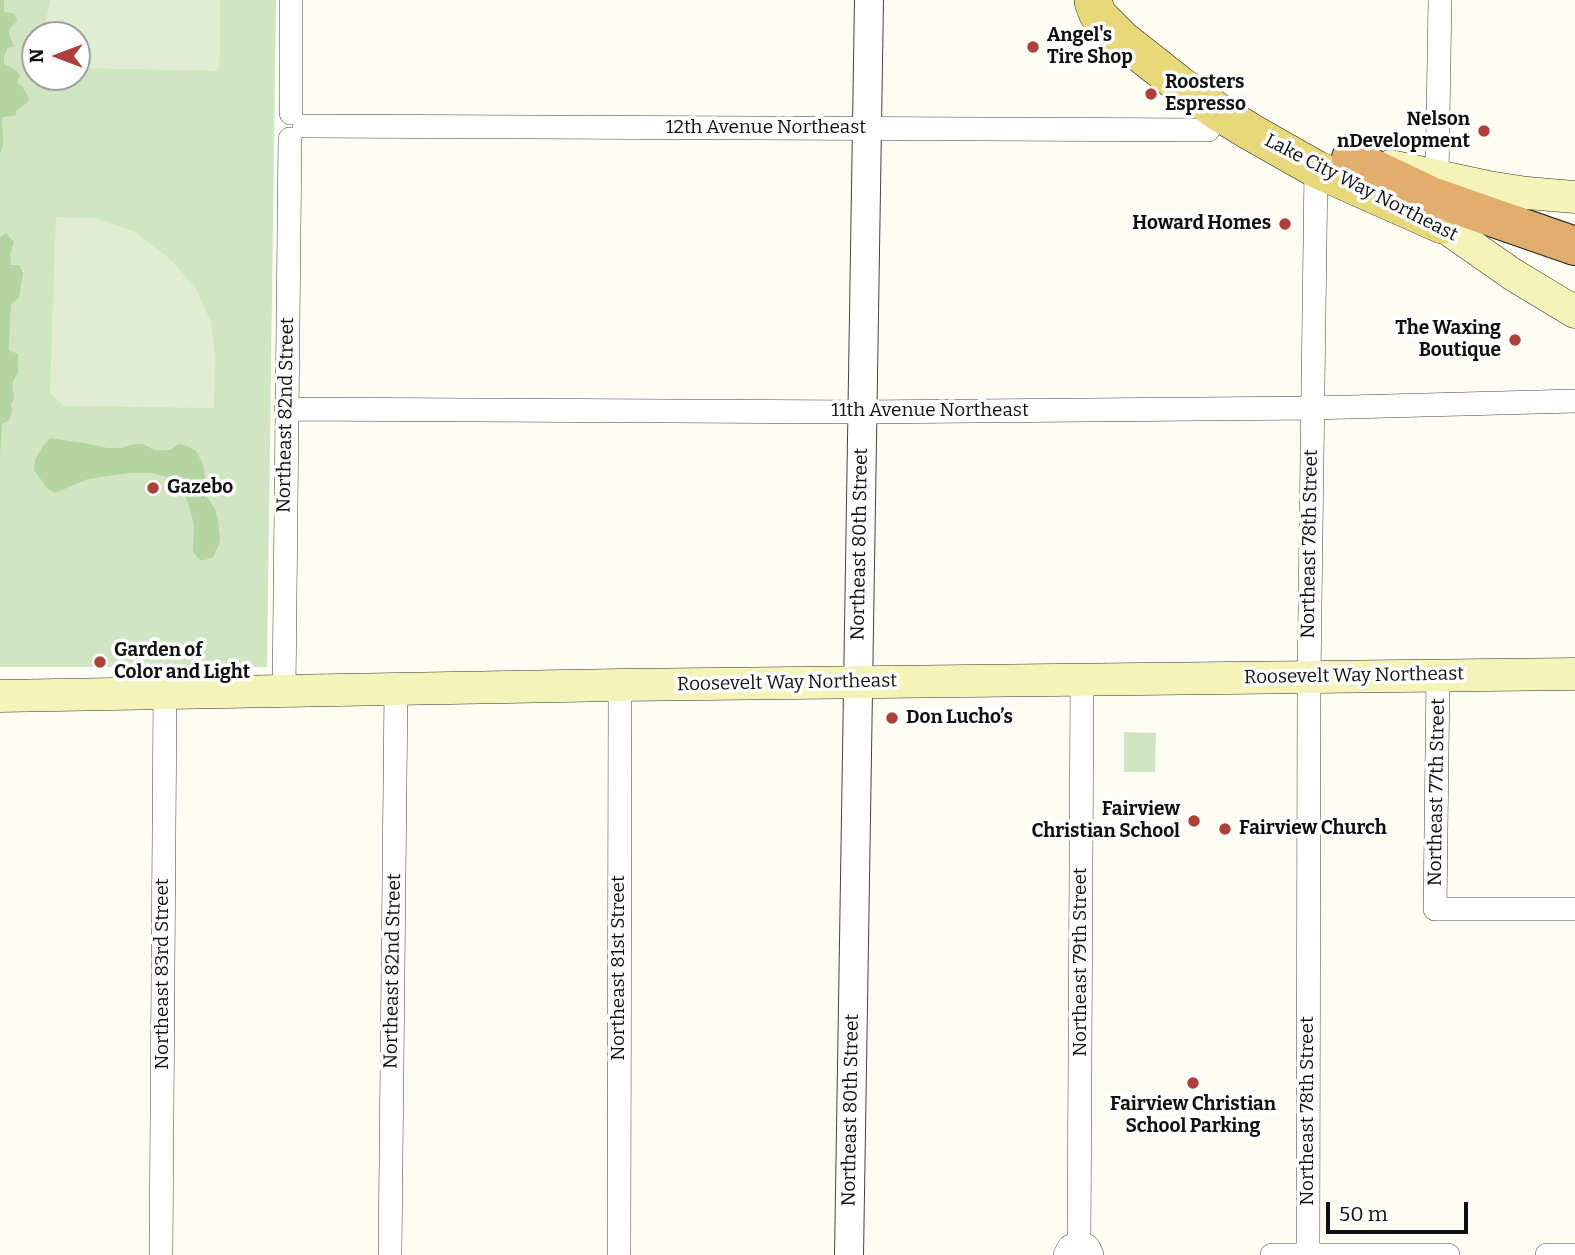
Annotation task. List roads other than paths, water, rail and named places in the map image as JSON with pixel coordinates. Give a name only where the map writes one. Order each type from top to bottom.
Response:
[{"type":"highway","points":[[1333,163],[1575,246]]},
{"type":"highway","points":[[1442,225],[1575,271]]},
{"type":"main road","name":"Lake City Way Northeast","points":[[1092,1],[1098,15],[1123,40],[1220,113],[1249,131],[1333,163]]},
{"type":"main road","name":"Lake City Way Northeast","points":[[1092,1],[1107,8],[1193,74],[1254,116],[1442,225],[1512,274],[1575,312]]},
{"type":"main road","points":[[1333,163],[1437,176],[1527,193],[1575,197]]},
{"type":"main road","name":"Roosevelt Way Northeast","points":[[0,696],[620,685],[1575,674]]},
{"type":"street","name":"Northeast 82nd Street","points":[[284,691],[286,409],[295,126],[290,0]]},
{"type":"street","name":"Northeast 80th Street","points":[[849,1255],[869,0]]},
{"type":"street","points":[[1437,176],[1440,0]]},
{"type":"street","name":"12th Avenue Northeast","points":[[295,126],[1208,130],[1220,113]]},
{"type":"street","name":"Northeast 78th Street","points":[[1308,1255],[1312,408],[1333,163]]},
{"type":"street","name":"11th Avenue Northeast","points":[[286,409],[862,412],[1312,408],[1575,401]]},
{"type":"street","name":"Northeast 77th Street","points":[[1438,675],[1435,909],[1575,909]]},
{"type":"street","name":"Northeast 79th Street","points":[[1079,1251],[1082,680]]},
{"type":"street","name":"Northeast 81st Street","points":[[619,1254],[620,685]]},
{"type":"street","name":"Northeast 82nd Street","points":[[391,1254],[396,689]]},
{"type":"street","name":"Northeast 83rd Street","points":[[161,1255],[165,692]]},
{"type":"street","points":[[1272,1255],[1448,1255]]},
{"type":"street","points":[[1547,1255],[1575,1255]]},
{"type":"place","name":"Angel's Tire Shop","points":[[1033,47]]},
{"type":"place","name":"Roosters Espresso","points":[[1151,94]]},
{"type":"place","name":"Nelson nDevelopment","points":[[1484,131]]},
{"type":"place","name":"Howard Homes","points":[[1285,224]]},
{"type":"place","name":"The Waxing Boutique","points":[[1515,340]]},
{"type":"place","name":"Gazebo","points":[[153,488]]},
{"type":"place","name":"Garden of Color and Light","points":[[100,662]]},
{"type":"place","name":"Don Lucho’s","points":[[892,718]]},
{"type":"place","name":"Fairview Christian School","points":[[1194,821]]},
{"type":"place","name":"Fairview Church","points":[[1225,829]]},
{"type":"place","name":"Fairview Christian School Parking","points":[[1193,1083]]}]
